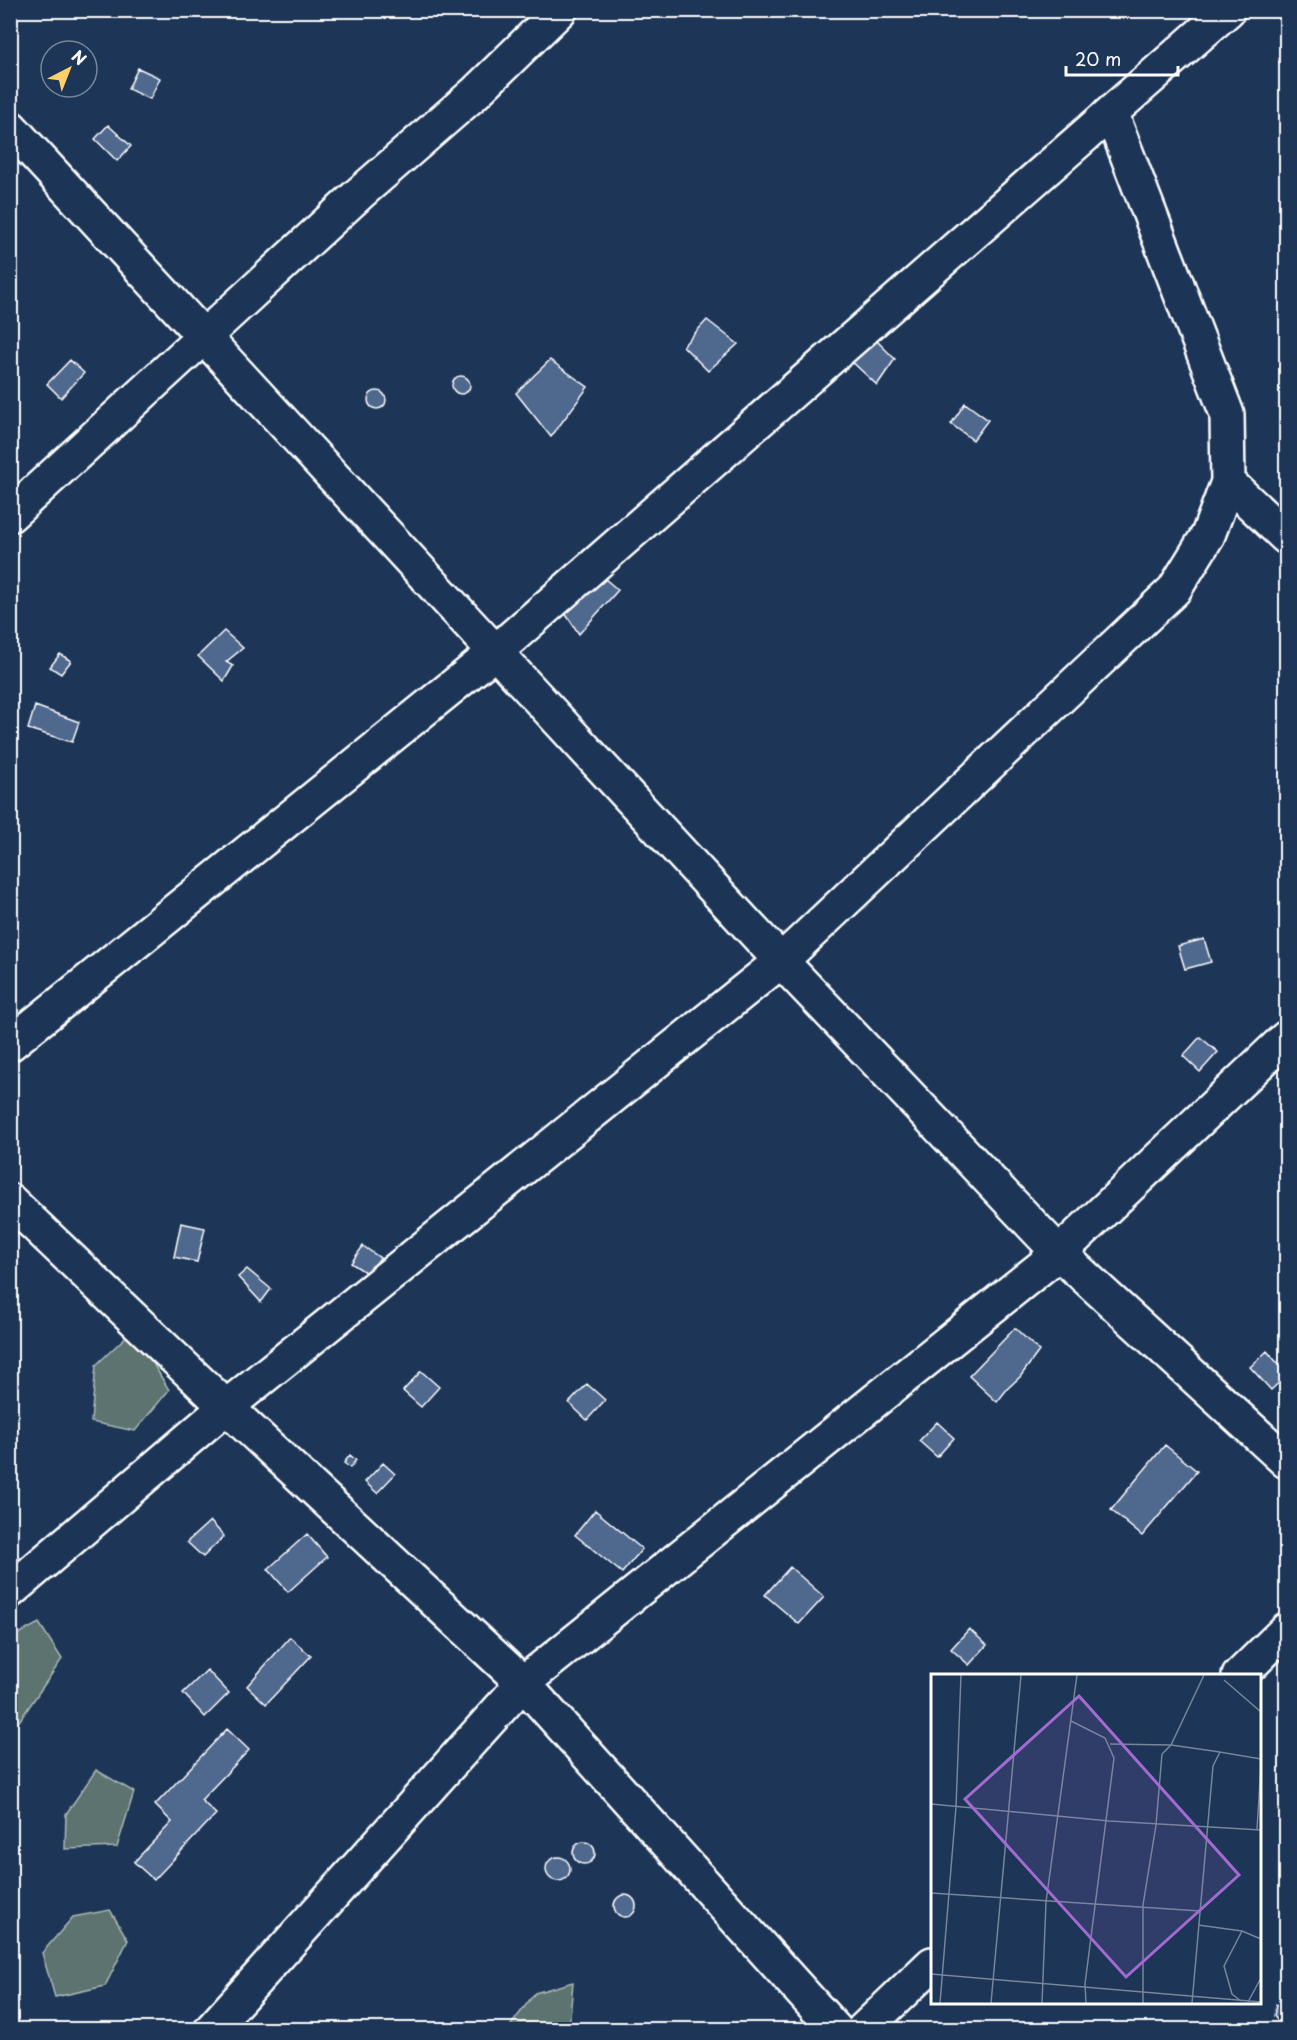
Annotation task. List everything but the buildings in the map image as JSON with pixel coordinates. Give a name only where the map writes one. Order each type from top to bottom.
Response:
[{"type":"street","points":[[10,515],[360,193],[475,93],[560,10]]},
{"type":"street","points":[[10,1044],[494,653],[1228,10]]},
{"type":"street","points":[[10,1591],[225,1407],[781,961],[1174,590],[1208,536],[1228,482],[1227,414],[1111,113]]},
{"type":"street","points":[[10,127],[494,653],[781,961],[1059,1253],[1287,1461]]},
{"type":"street","points":[[1228,482],[1287,537]]},
{"type":"street","points":[[211,2030],[523,1683],[1059,1253],[1287,1038]]},
{"type":"street","points":[[10,1201],[225,1407],[523,1683],[836,2030]]},
{"type":"street","points":[[1241,1674],[1287,1630]]},
{"type":"street","points":[[863,2030],[931,1966]]},
{"type":"green space","points":[[133,1330],[169,1390],[135,1431],[91,1422],[96,1365]]},
{"type":"green space","points":[[39,1623],[62,1659],[11,1733],[11,1638]]},
{"type":"green space","points":[[96,1770],[134,1792],[117,1847],[65,1849],[66,1814]]},
{"type":"green space","points":[[110,1910],[128,1940],[105,1986],[55,1997],[42,1953],[73,1917]]},
{"type":"green space","points":[[573,1982],[569,2029],[508,2029],[535,1993]]}]
